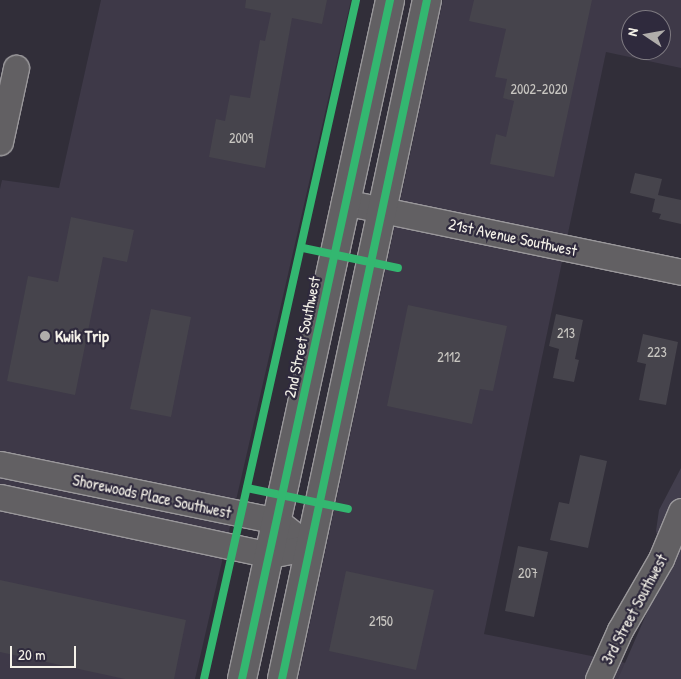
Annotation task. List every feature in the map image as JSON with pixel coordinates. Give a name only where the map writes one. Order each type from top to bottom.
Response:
[{"type":"main road","name":"2nd Street Southwest","points":[[242,679],[344,202],[390,0]]},
{"type":"main road","points":[[282,679],[427,0]]},
{"type":"street","points":[[0,142],[16,68]]},
{"type":"street","name":"21st Avenue Southwest","points":[[344,202],[681,272]]},
{"type":"street","name":"Shorewoods Place Southwest","points":[[0,464],[277,522],[310,547]]},
{"type":"street","name":"Shorewoods Place Southwest","points":[[0,497],[270,555],[310,547]]},
{"type":"street","name":"3rd Street Southwest","points":[[598,679],[620,630],[661,559],[681,511]]},
{"type":"shaded area","points":[[101,0],[351,0],[195,679],[0,679],[0,189],[2,180],[59,188]]},
{"type":"shaded area","points":[[443,0],[681,0],[681,68],[644,60],[671,60],[671,10],[621,10],[621,55],[606,52],[484,634],[655,669],[653,679],[298,679]]},
{"type":"shaded area","points":[[681,468],[681,679],[618,679],[662,578],[660,548],[656,531],[659,510]]},
{"type":"building","points":[[246,0],[327,0],[322,24],[292,18],[265,168],[209,157],[216,119],[225,121],[230,95],[250,98],[260,40],[265,41],[271,13],[245,8]]},
{"type":"building","points":[[474,0],[592,0],[554,177],[490,164],[496,134],[506,137],[514,101],[503,98],[507,79],[495,77],[506,29],[469,21]]},
{"type":"building","points":[[635,173],[662,179],[658,195],[681,200],[681,224],[659,219],[661,214],[652,212],[655,199],[630,193]]},
{"type":"building","points":[[71,217],[134,230],[127,262],[103,257],[75,395],[7,381],[28,276],[58,282]]},
{"type":"building","points":[[408,305],[507,326],[493,391],[480,389],[472,424],[387,406]]},
{"type":"building","points":[[151,309],[191,317],[171,417],[130,409]]},
{"type":"building","points":[[556,314],[583,320],[575,359],[579,360],[574,382],[553,378],[559,349],[549,346]]},
{"type":"building","points":[[643,334],[678,342],[666,405],[639,400],[646,364],[637,362]]},
{"type":"building","points":[[580,455],[607,461],[588,548],[550,540],[559,502],[569,504]]},
{"type":"building","points":[[518,546],[548,552],[534,617],[505,611]]},
{"type":"building","points":[[346,571],[434,590],[416,670],[329,651]]},
{"type":"building","points":[[0,580],[186,620],[174,679],[125,679],[0,652]]},
{"type":"cycle path","points":[[204,679],[356,0]]},
{"type":"cycle path","points":[[242,679],[390,0]]},
{"type":"cycle path","points":[[282,679],[427,0]]},
{"type":"cycle path","points":[[303,248],[398,268]]},
{"type":"cycle path","points":[[247,488],[348,509]]},
{"type":"place","name":"Kwik Trip","points":[[45,336]]}]
